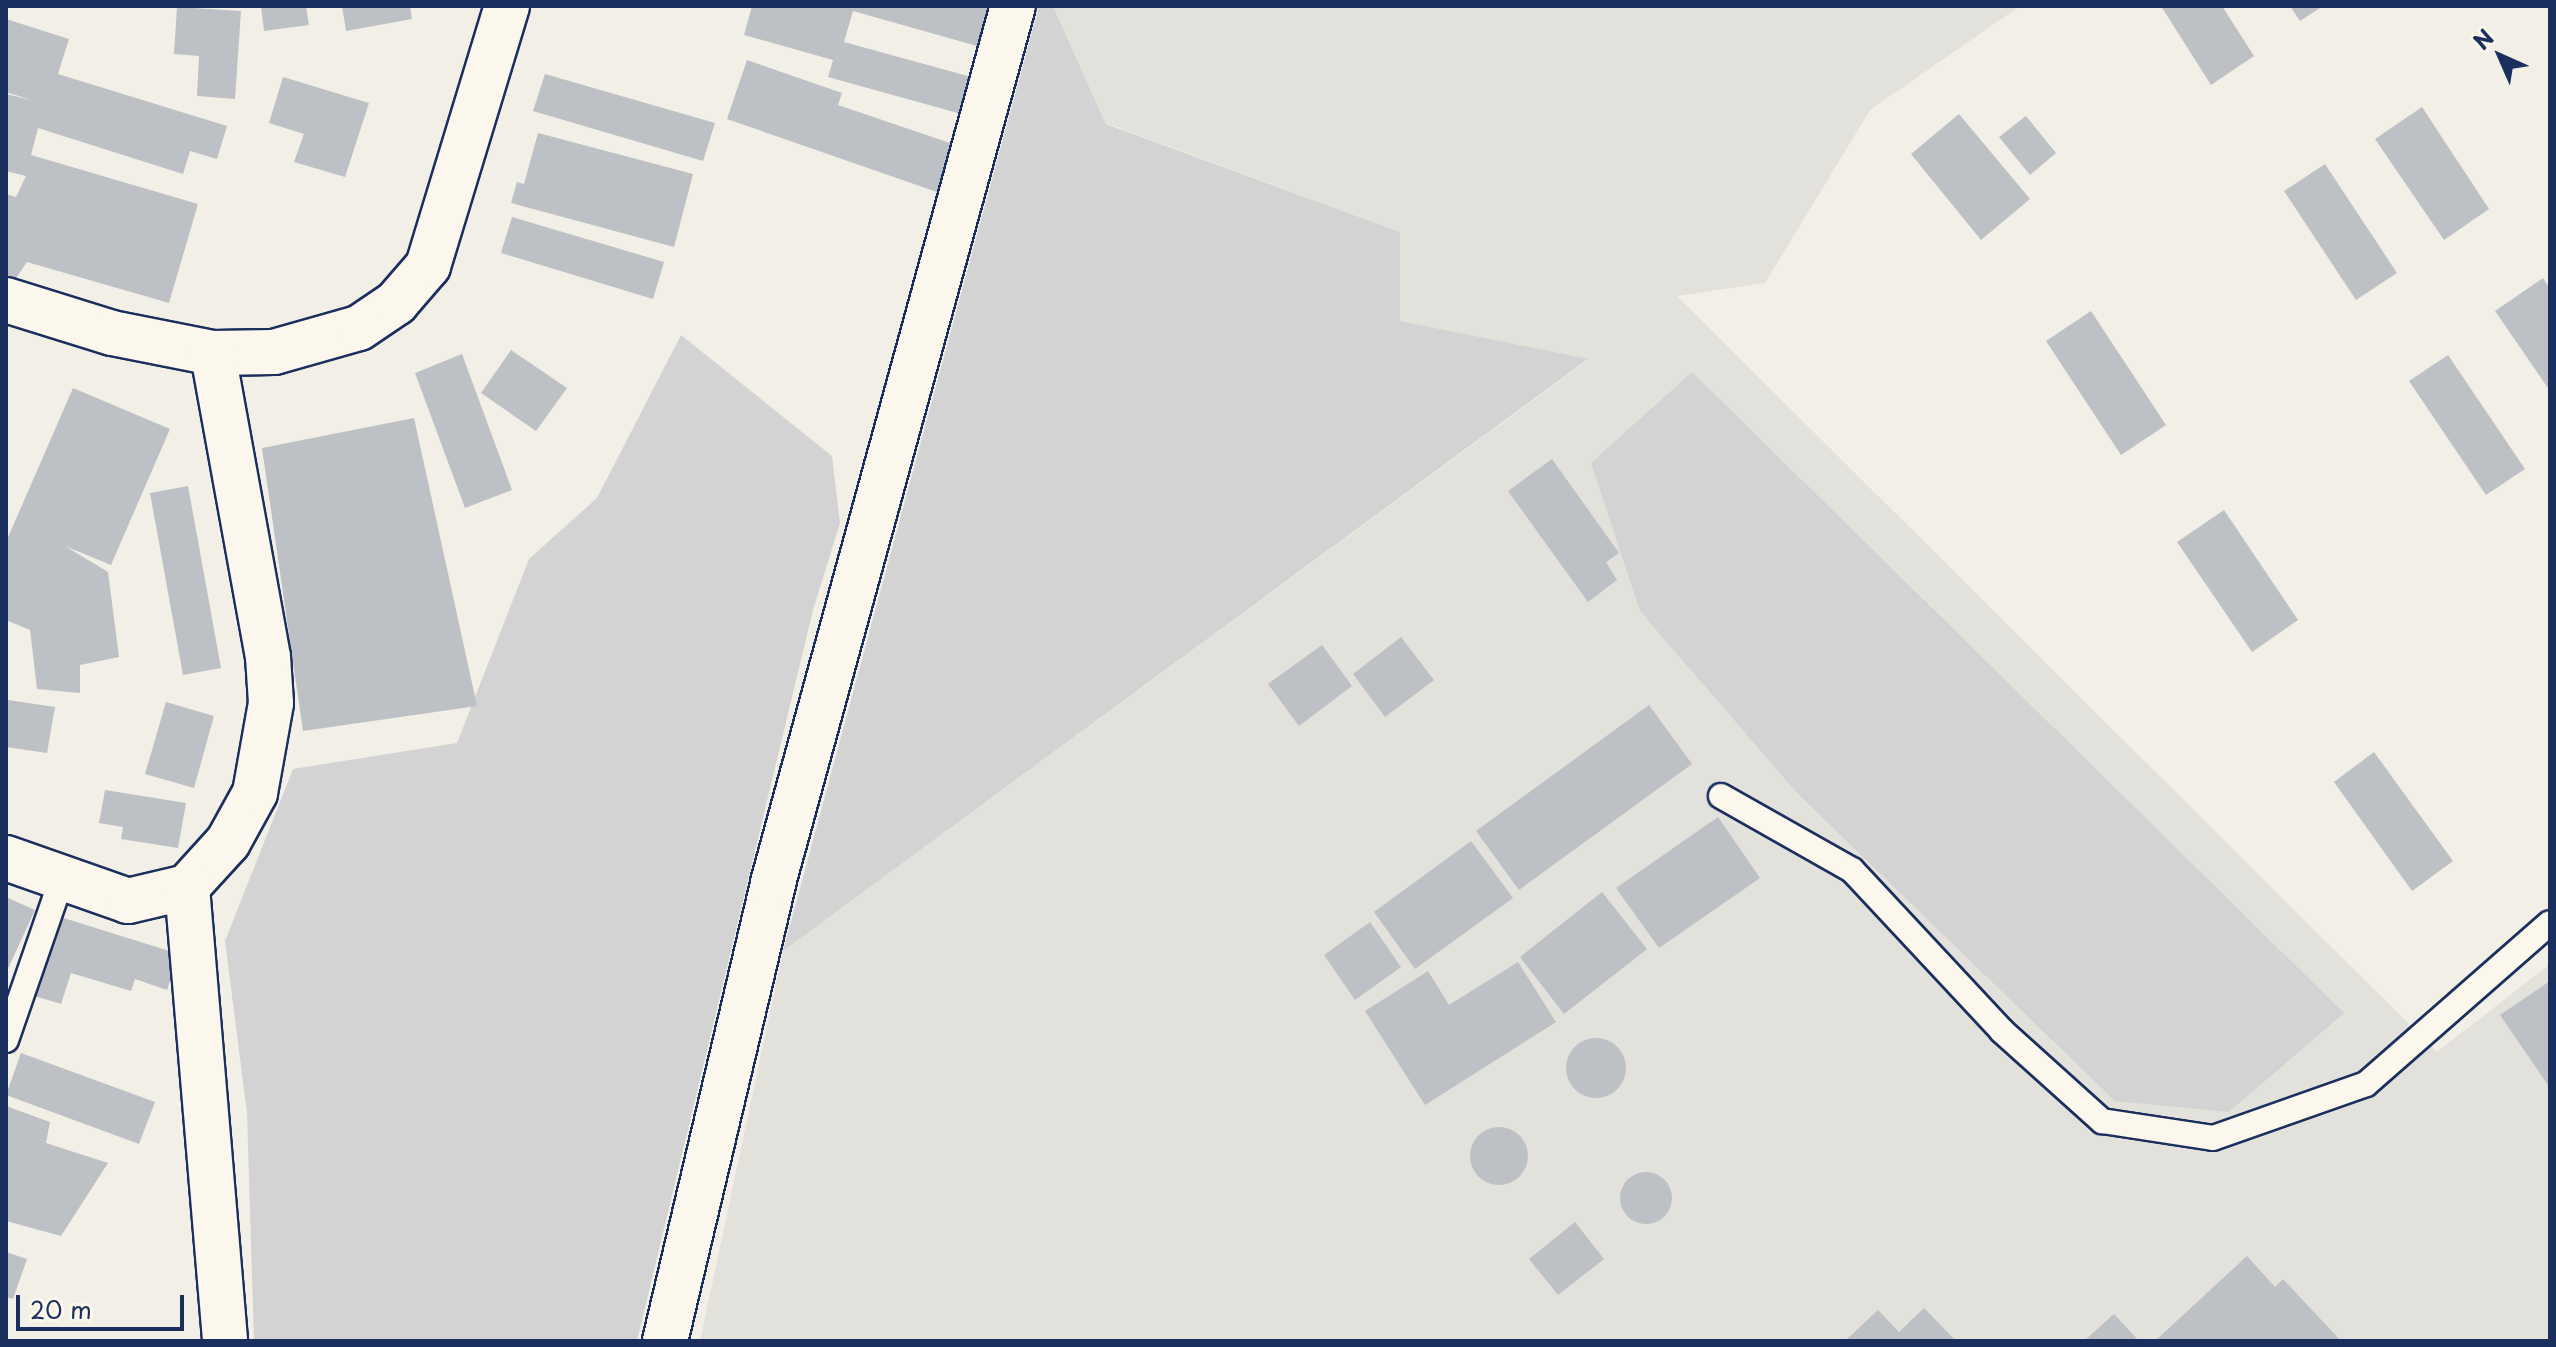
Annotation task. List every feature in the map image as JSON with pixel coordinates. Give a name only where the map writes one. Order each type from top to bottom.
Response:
[{"type":"street","points":[[6,300],[112,333],[213,353],[274,352],[359,328],[396,303],[428,266],[507,6]]},
{"type":"street","points":[[665,1341],[773,883],[1013,6]]},
{"type":"street","points":[[6,858],[128,901],[187,887],[228,842],[255,793],[271,703],[213,353]]},
{"type":"street","points":[[187,887],[225,1341]]},
{"type":"lane","points":[[1721,796],[1852,870],[2002,1031],[2102,1121],[2213,1138],[2366,1084],[2550,923]]},
{"type":"lane","points":[[6,1040],[62,878]]},
{"type":"shaded area","points":[[1039,6],[1053,6],[1106,124],[1400,232],[1400,321],[1588,359],[783,951]]},
{"type":"shaded area","points":[[1053,6],[2020,6],[1870,110],[1765,283],[1677,296],[2437,1052],[2550,964],[2550,1341],[700,1341],[783,951],[1588,360],[1400,321],[1400,232],[1106,123]]},
{"type":"shaded area","points":[[681,335],[832,456],[840,523],[813,610],[637,1341],[254,1341],[247,1113],[225,941],[293,769],[457,743],[529,559],[597,498]]},
{"type":"shaded area","points":[[1692,372],[2344,1013],[2229,1112],[2115,1101],[1797,793],[1640,611],[1591,463]]},
{"type":"building","points":[[261,6],[306,6],[309,25],[264,31]]},
{"type":"building","points":[[342,6],[410,6],[412,19],[346,31]]},
{"type":"building","points":[[752,6],[988,6],[977,46],[853,11],[844,42],[975,78],[965,115],[828,77],[833,60],[744,35]]},
{"type":"building","points":[[2161,6],[2222,6],[2254,56],[2211,85]]},
{"type":"building","points":[[2290,6],[2323,6],[2300,21]]},
{"type":"building","points":[[177,7],[241,11],[235,99],[197,96],[199,56],[174,54]]},
{"type":"building","points":[[6,19],[69,39],[58,74],[227,126],[217,159],[190,151],[183,174],[38,128],[31,155],[198,204],[169,303],[27,262],[14,281],[6,279],[6,194],[16,197],[26,176],[6,171],[6,94],[31,100],[6,92]]},
{"type":"building","points":[[747,60],[842,93],[838,105],[953,144],[937,192],[727,119]]},
{"type":"building","points":[[545,74],[715,123],[703,161],[533,111]]},
{"type":"building","points":[[283,77],[369,103],[345,177],[294,162],[304,134],[269,123]]},
{"type":"building","points":[[2422,107],[2489,209],[2444,240],[2375,139]]},
{"type":"building","points":[[1959,114],[2030,199],[1981,240],[1911,154]]},
{"type":"building","points":[[2026,116],[2056,153],[2030,175],[1999,137]]},
{"type":"building","points":[[538,133],[693,174],[674,247],[511,203],[517,182],[524,184]]},
{"type":"building","points":[[2325,164],[2397,273],[2356,300],[2284,191]]},
{"type":"building","points":[[512,217],[664,262],[653,299],[501,253]]},
{"type":"building","points":[[2543,278],[2550,289],[2550,391],[2495,311]]},
{"type":"building","points":[[2091,311],[2166,425],[2121,455],[2046,341]]},
{"type":"building","points":[[511,350],[567,388],[536,431],[481,393]]},
{"type":"building","points":[[462,354],[512,490],[465,508],[415,373]]},
{"type":"building","points":[[2448,355],[2525,469],[2486,495],[2409,381]]},
{"type":"building","points":[[73,388],[170,429],[111,565],[65,546],[108,572],[119,657],[80,665],[80,693],[37,689],[30,630],[6,620],[6,542]]},
{"type":"building","points":[[414,418],[477,706],[303,731],[262,448]]},
{"type":"building","points":[[1552,459],[1619,553],[1606,562],[1617,580],[1588,602],[1508,491]]},
{"type":"building","points":[[188,486],[221,668],[183,675],[150,493]]},
{"type":"building","points":[[2224,510],[2298,620],[2252,652],[2177,542]]},
{"type":"building","points":[[1401,637],[1434,680],[1385,717],[1353,674]]},
{"type":"building","points":[[1322,645],[1352,686],[1299,726],[1268,684]]},
{"type":"building","points":[[8,700],[55,707],[47,753],[6,747]]},
{"type":"building","points":[[166,702],[214,716],[194,788],[145,774]]},
{"type":"building","points":[[1649,705],[1692,764],[1519,890],[1476,831]]},
{"type":"building","points":[[2374,752],[2453,861],[2412,891],[2334,782]]},
{"type":"building","points":[[105,790],[186,803],[178,848],[121,839],[123,827],[99,823]]},
{"type":"building","points":[[1718,817],[1760,878],[1659,948],[1616,888]]},
{"type":"building","points":[[1471,841],[1513,898],[1415,969],[1374,912]]},
{"type":"building","points":[[1602,892],[1647,949],[1564,1014],[1520,957]]},
{"type":"building","points":[[6,897],[35,910],[6,973]]},
{"type":"building","points":[[54,915],[179,954],[167,990],[135,979],[131,991],[71,973],[61,1004],[28,994]]},
{"type":"building","points":[[1370,922],[1401,967],[1355,1000],[1324,955]]},
{"type":"building","points":[[1518,962],[1556,1022],[1425,1105],[1365,1011],[1428,971],[1449,1005]]},
{"type":"building","points":[[2550,981],[2550,1088],[2500,1015]]},
{"type":"building","points":[[1596,1038],[1608,1040],[1617,1047],[1624,1056],[1624,1080],[1617,1089],[1608,1096],[1596,1098],[1584,1096],[1575,1089],[1568,1080],[1566,1068],[1568,1056],[1575,1047],[1584,1040]]},
{"type":"building","points":[[21,1053],[155,1102],[139,1144],[6,1095]]},
{"type":"building","points":[[6,1106],[50,1122],[46,1143],[108,1163],[61,1236],[6,1221]]},
{"type":"building","points":[[1499,1127],[1510,1129],[1519,1136],[1526,1145],[1526,1167],[1519,1176],[1510,1183],[1499,1185],[1488,1183],[1479,1176],[1472,1167],[1470,1156],[1472,1145],[1479,1136],[1488,1129]]},
{"type":"building","points":[[1646,1172],[1665,1179],[1672,1198],[1665,1217],[1646,1224],[1627,1217],[1620,1198],[1627,1179]]},
{"type":"building","points":[[1575,1222],[1604,1259],[1558,1295],[1529,1259]]},
{"type":"building","points":[[6,1252],[27,1259],[13,1299],[6,1297]]},
{"type":"building","points":[[2247,1256],[2275,1287],[2283,1279],[2341,1341],[2155,1341]]},
{"type":"building","points":[[1924,1308],[1956,1341],[1845,1341],[1878,1310],[1899,1332]]},
{"type":"building","points":[[2114,1314],[2139,1341],[2084,1341]]}]
